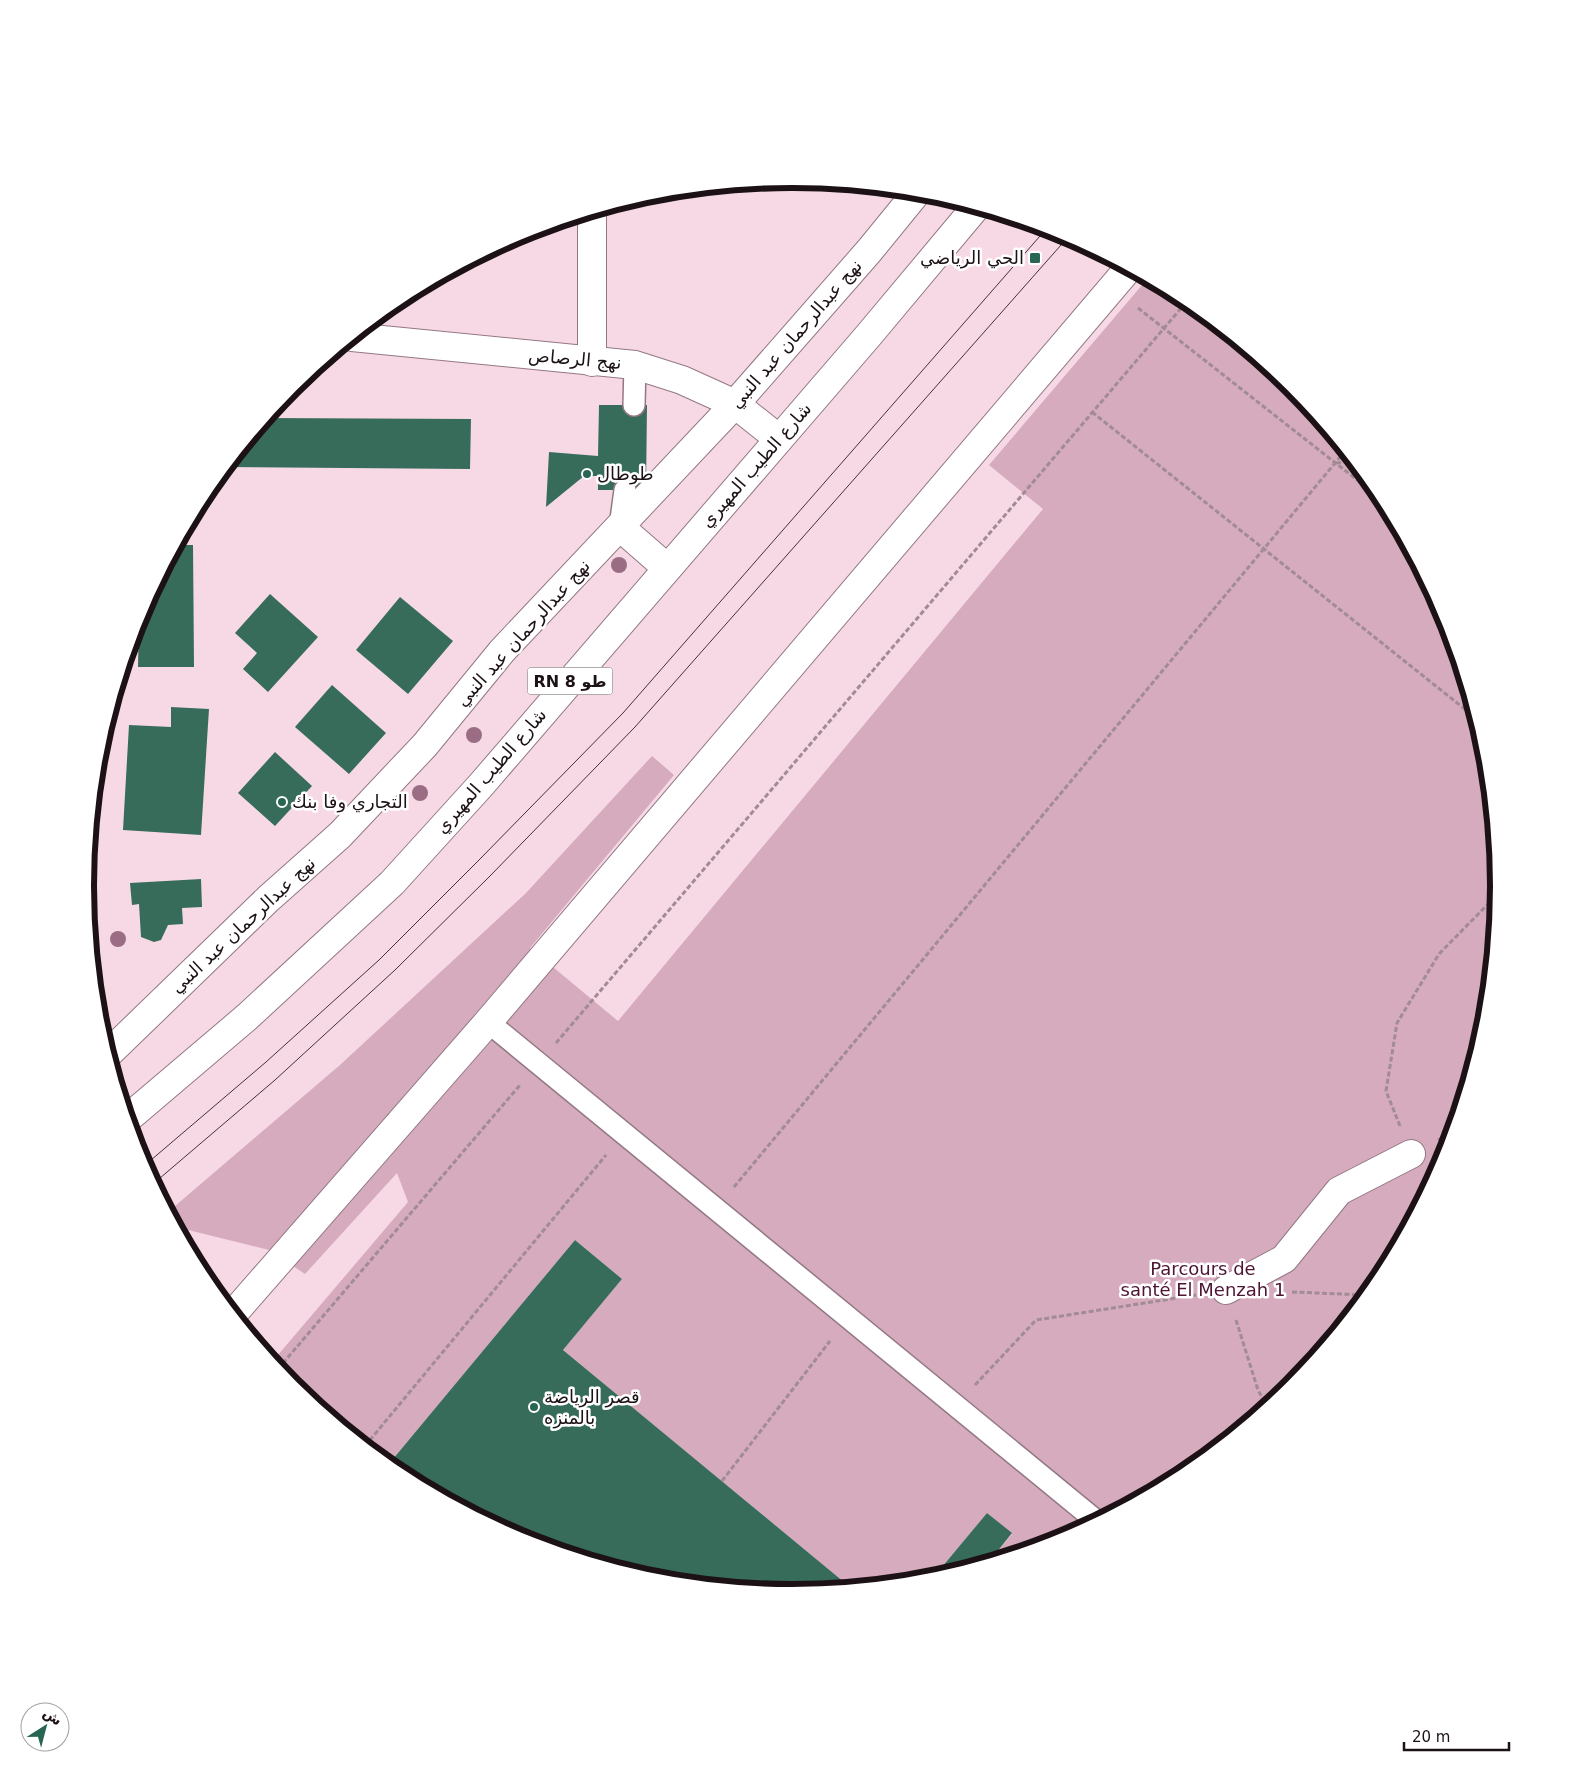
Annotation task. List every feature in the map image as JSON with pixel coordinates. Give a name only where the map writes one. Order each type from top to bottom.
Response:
[{"type":"street","name":"نهج عبدالرحمان عبد النبي","points":[[114,1049],[268,899],[340,835],[425,745],[502,651],[735,404],[913,199]]},
{"type":"street","name":"شارع الطيب المهيري","points":[[133,1114],[247,1017],[392,883],[481,785],[779,440],[972,212]]},
{"type":"street","points":[[592,218],[592,362]]},
{"type":"street","points":[[237,1310],[488,1022],[1120,278]]},
{"type":"street","name":"نهج الرصاص","points":[[360,338],[635,365],[682,380],[735,404],[779,440]]},
{"type":"street","points":[[620,527],[667,568]]},
{"type":"street","points":[[1226,1290],[1284,1259],[1339,1191],[1411,1154]]},
{"type":"lane","points":[[634,405],[635,365]]},
{"type":"lane","points":[[620,527],[625,490]]},
{"type":"lane","points":[[488,1022],[1090,1517]]},
{"type":"path","points":[[1120,278],[1164,328],[1363,484]]},
{"type":"path","points":[[283,1363],[1182,307]]},
{"type":"path","points":[[1092,412],[1468,711]]},
{"type":"path","points":[[716,1209],[1342,456]]},
{"type":"path","points":[[1336,463],[1346,461]]},
{"type":"path","points":[[1443,1137],[1411,1154],[1386,1090],[1397,1023],[1439,954],[1490,902]]},
{"type":"path","points":[[369,1441],[624,1133]]},
{"type":"path","points":[[956,1406],[1036,1320],[1226,1290],[1258,1390],[1264,1400]]},
{"type":"path","points":[[1286,1292],[1358,1295]]},
{"type":"path","points":[[722,1481],[847,1318]]},
{"type":"green space","name":"Parcours de santé El Menzah 1","points":[[1144,283],[1180,305],[1217,332],[1286,392],[1346,461],[1373,498],[1397,537],[1437,619],[1466,705],[1477,750],[1484,795],[1489,840],[1490,886],[1489,932],[1484,977],[1477,1022],[1466,1067],[1437,1153],[1397,1235],[1373,1274],[1346,1311],[1286,1380],[1217,1440],[1180,1467],[1141,1491],[1101,1512],[1059,1531],[996,1553],[1012,1534],[987,1513],[941,1568],[928,1571],[844,1582],[563,1350],[622,1279],[575,1240],[393,1459],[332,1411],[298,1380],[277,1357],[408,1202],[397,1173],[305,1274],[269,1250],[184,1229],[173,1208],[340,1065],[526,893],[652,756],[674,775],[530,948],[618,1021],[1043,509],[989,465]]},
{"type":"building","points":[[599,405],[647,405],[646,490],[598,490],[598,476],[584,476],[546,507],[549,452],[598,456]]},
{"type":"building","points":[[274,418],[471,419],[470,469],[234,467]]},
{"type":"building","points":[[183,545],[193,545],[194,667],[138,667],[138,642],[147,619]]},
{"type":"building","points":[[270,594],[318,637],[268,692],[243,669],[257,653],[235,633]]},
{"type":"building","points":[[400,597],[453,641],[408,694],[356,650]]},
{"type":"building","points":[[332,685],[386,733],[349,774],[295,727]]},
{"type":"building","points":[[171,707],[209,709],[201,835],[123,830],[129,725],[171,727]]},
{"type":"building","points":[[275,752],[312,786],[275,826],[238,793]]},
{"type":"building","points":[[201,879],[202,907],[182,908],[183,924],[168,925],[161,940],[154,942],[141,937],[139,904],[132,905],[130,883]]},
{"type":"building","name":"قصر الرياضة بالمنزه","points":[[575,1240],[622,1279],[563,1350],[844,1582],[746,1583],[656,1571],[611,1560],[525,1531],[483,1512],[443,1491],[393,1459]]},
{"type":"building","points":[[987,1513],[1012,1533],[996,1553],[941,1568]]},
{"type":"tram line","points":[[150,1161],[266,1062],[379,960],[623,713],[1041,234]]},
{"type":"tram line","points":[[159,1179],[275,1080],[395,970],[490,876],[635,727],[1063,243]]},
{"type":"place","name":"الحي الرياضي","points":[[1035,258]]},
{"type":"place","name":"طوطال","points":[[587,474]]},
{"type":"place","name":"التجاري وفا بنك","points":[[282,802]]},
{"type":"place","name":"قصر الرياضة بالمنزه","points":[[534,1407]]}]
